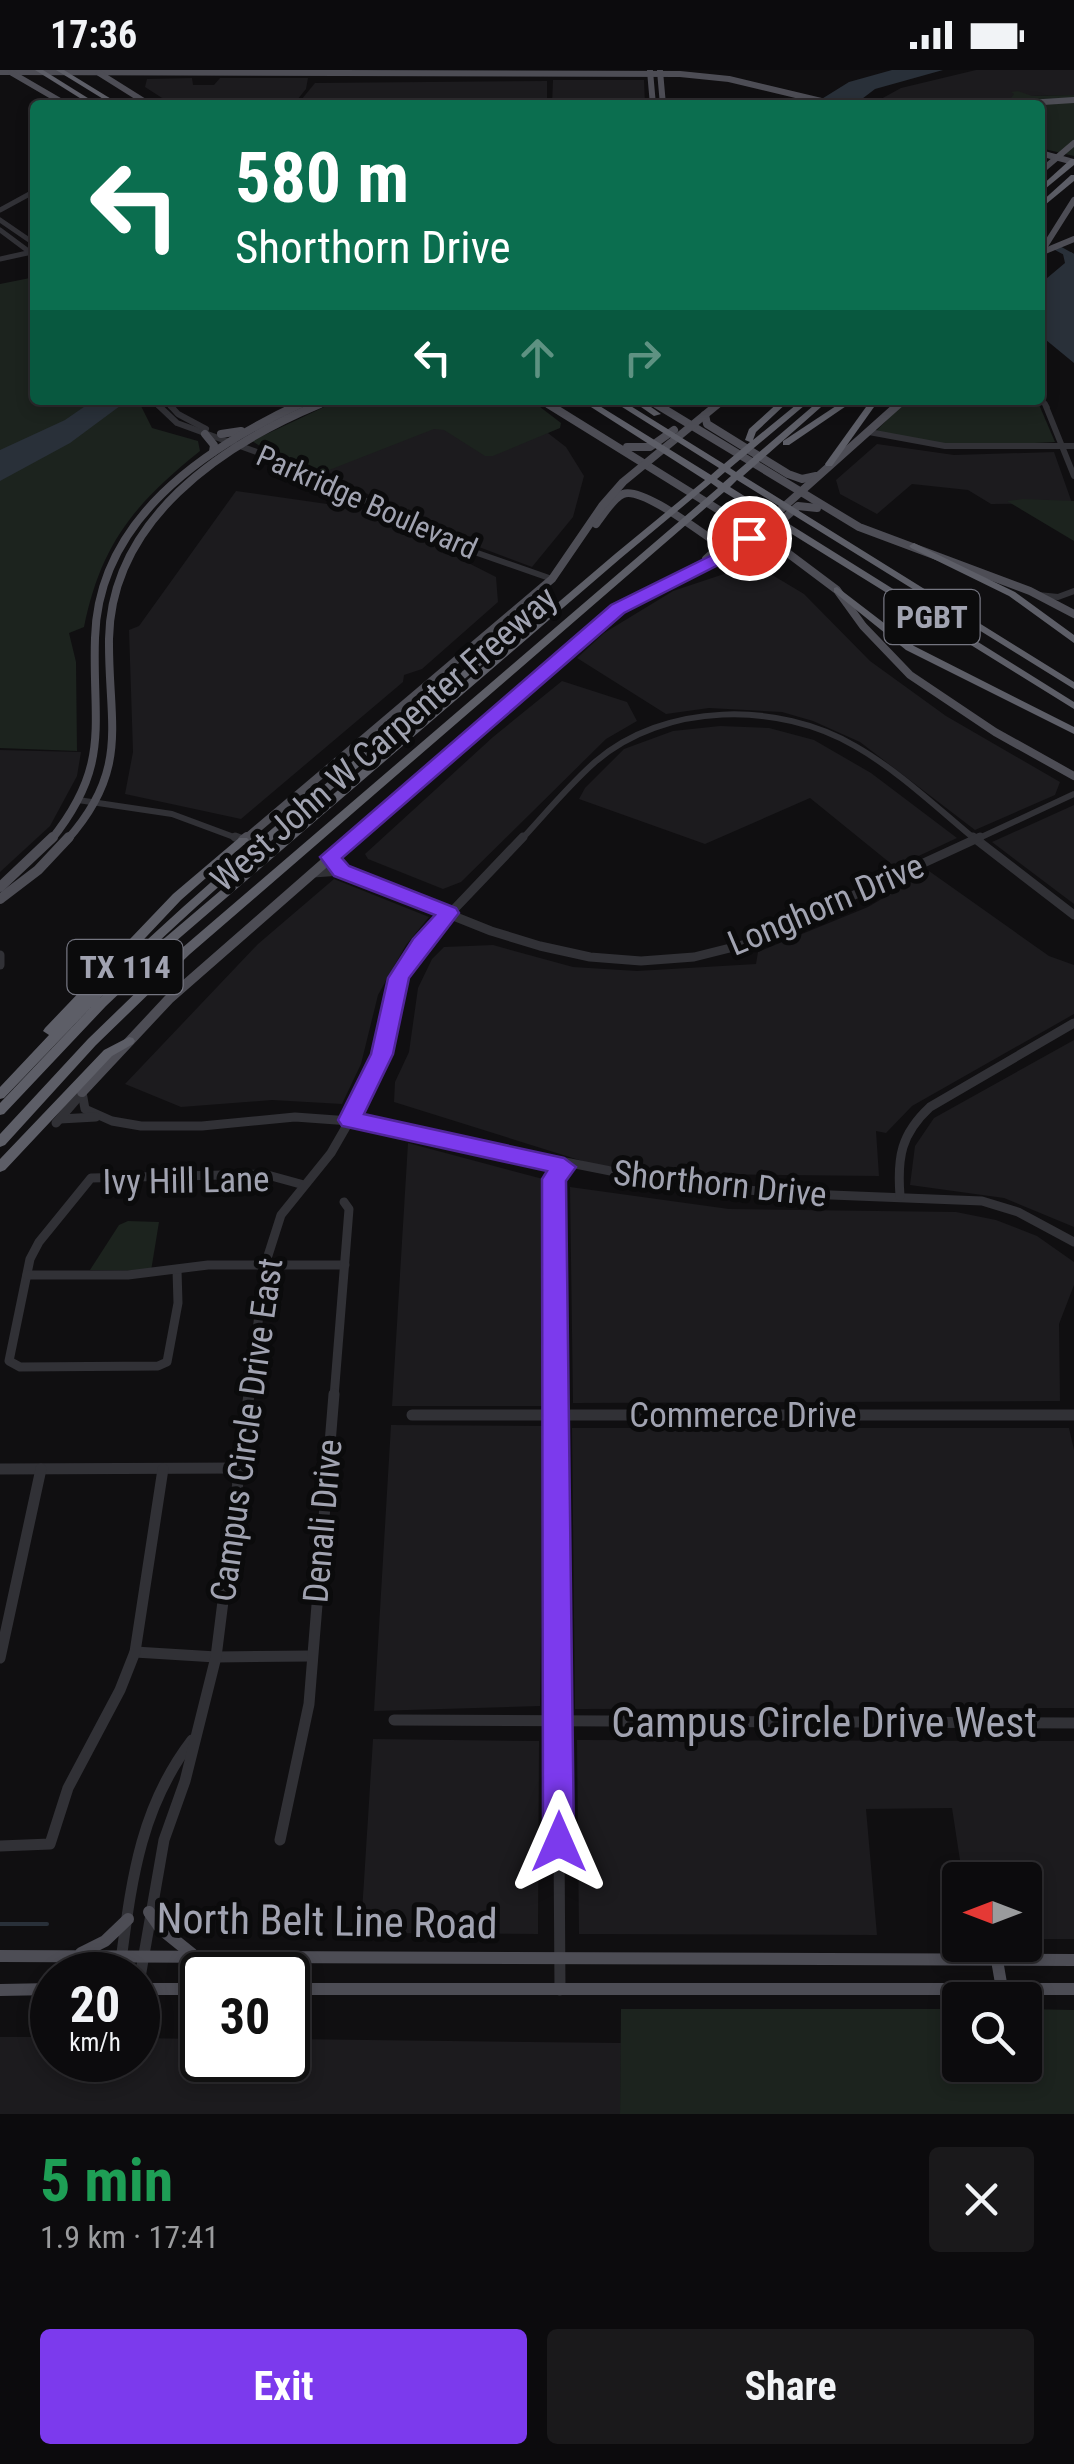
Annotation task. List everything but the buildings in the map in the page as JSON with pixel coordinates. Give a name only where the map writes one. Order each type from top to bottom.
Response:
[{"type":"highway","points":[[59,70],[110,100]]},
{"type":"highway","points":[[40,72],[88,100]]},
{"type":"highway","points":[[1045,188],[1074,159]]},
{"type":"highway","points":[[1045,192],[1074,177]]},
{"type":"highway","points":[[1045,205],[1074,177]]},
{"type":"highway","points":[[579,405],[634,432]]},
{"type":"highway","name":"PGBT","points":[[592,405],[1074,706]]},
{"type":"highway","name":"PGBT","points":[[626,405],[654,417],[1074,686]]},
{"type":"highway","points":[[641,405],[654,417]]},
{"type":"highway","points":[[749,440],[752,431],[781,405]]},
{"type":"highway","name":"West John W Carpenter Freeway","points":[[0,1095],[124,968],[334,784],[790,405]]},
{"type":"highway","points":[[594,596],[596,589],[804,405]]},
{"type":"highway","points":[[0,1111],[65,1040],[157,951],[456,694],[804,405]]},
{"type":"highway","name":"West John W Carpenter Freeway","points":[[0,1142],[92,1042],[186,951],[819,405]]},
{"type":"highway","points":[[728,481],[843,405]]},
{"type":"highway","points":[[829,464],[871,405]]},
{"type":"highway","points":[[914,546],[1012,594],[1074,640]]},
{"type":"highway","points":[[837,590],[910,648],[1074,731]]},
{"type":"highway","points":[[334,784],[350,778],[456,694]]},
{"type":"highway","points":[[12,1081],[38,1043],[88,986],[177,897],[243,840]]},
{"type":"highway","points":[[0,1167],[108,1053],[129,1040]]},
{"type":"main road","points":[[684,70],[829,100]]},
{"type":"main road","points":[[5,71],[660,72],[717,77],[822,100]]},
{"type":"main road","points":[[5,71],[59,100]]},
{"type":"main road","points":[[30,83],[29,78],[40,72],[90,72],[142,100]]},
{"type":"main road","points":[[114,83],[112,76],[126,72]]},
{"type":"main road","points":[[650,72],[653,100]]},
{"type":"main road","points":[[660,72],[663,100]]},
{"type":"main road","points":[[1045,102],[1074,100]]},
{"type":"main road","points":[[1045,168],[1074,143]]},
{"type":"main road","points":[[1045,152],[1074,159]]},
{"type":"main road","points":[[1045,246],[1074,200]]},
{"type":"main road","points":[[1045,252],[1074,239]]},
{"type":"main road","points":[[0,899],[56,850],[94,802],[113,751],[110,626],[118,585],[132,553],[169,502],[234,442],[252,428],[300,405]]},
{"type":"main road","points":[[0,887],[45,846],[78,800],[90,773],[97,741],[97,608],[118,551],[167,488],[213,452],[319,405]]},
{"type":"main road","points":[[549,405],[788,553]]},
{"type":"main road","points":[[658,405],[859,527],[1036,594],[1072,614]]},
{"type":"main road","name":"West John W Carpenter Freeway","points":[[243,840],[552,579],[606,499],[644,462],[718,405]]},
{"type":"main road","name":"West John W Carpenter Freeway","points":[[82,1092],[169,999],[593,628],[618,609],[722,557],[755,533],[899,405]]},
{"type":"main road","points":[[616,444],[635,450],[650,447],[677,428],[679,422],[674,414]]},
{"type":"main road","points":[[705,415],[704,420],[716,430],[788,474],[802,479],[816,476]]},
{"type":"main road","points":[[221,434],[252,428]]},
{"type":"main road","points":[[205,434],[211,439],[213,452]]},
{"type":"main road","points":[[590,528],[604,518],[621,494],[638,492],[712,538],[718,548],[680,575]]},
{"type":"main road","points":[[837,515],[809,505],[798,506],[770,533],[771,540],[837,590],[863,626],[910,674],[995,732],[1074,776]]},
{"type":"main road","points":[[722,557],[754,548],[788,553]]},
{"type":"main road","points":[[118,551],[132,553]]},
{"type":"main road","points":[[149,1912],[169,1937],[189,1952]]},
{"type":"main road","points":[[84,1952],[105,1941],[128,1918]]},
{"type":"main road","name":"North Belt Line Road","points":[[0,1956],[30,1956]]},
{"type":"main road","name":"North Belt Line Road","points":[[310,1956],[942,1960]]},
{"type":"main road","name":"North Belt Line Road","points":[[1042,1960],[1074,1960]]},
{"type":"main road","name":"North Belt Line Road","points":[[310,1990],[942,1989]]},
{"type":"main road","name":"North Belt Line Road","points":[[1042,1989],[1074,1989]]},
{"type":"main road","points":[[0,1990],[30,1990]]},
{"type":"street","points":[[0,210],[30,194]]},
{"type":"street","points":[[0,220],[30,248]]},
{"type":"street","points":[[0,230],[30,249]]},
{"type":"street","points":[[0,261],[30,253]]},
{"type":"street","points":[[1045,404],[1074,476]]},
{"type":"street","name":"Parkridge Boulevard","points":[[157,405],[177,423],[336,483],[421,532],[552,579]]},
{"type":"street","name":"Parkridge Boulevard","points":[[171,405],[190,421],[234,442]]},
{"type":"street","points":[[869,432],[940,447],[1074,446]]},
{"type":"street","points":[[1036,594],[1072,593],[1072,614]]},
{"type":"street","name":"Campus Circle Drive East","points":[[143,1952],[164,1840],[208,1701],[216,1657],[265,1265],[282,1216],[331,1153],[350,1120],[382,1054],[399,978],[421,944],[596,761],[622,740],[692,718],[759,716],[830,734],[873,759],[1074,915]]},
{"type":"street","name":"Longhorn Drive","points":[[312,873],[342,871],[517,942],[590,960],[640,962],[704,955],[750,943],[1074,794]]},
{"type":"street","points":[[78,800],[172,814],[243,840]]},
{"type":"street","name":"Longhorn Drive","points":[[330,857],[342,871]]},
{"type":"street","points":[[0,955],[0,965]]},
{"type":"street","points":[[900,1196],[898,1150],[912,1123],[930,1107],[1074,1023]]},
{"type":"street","points":[[82,1092],[81,1105],[99,1117]]},
{"type":"street","name":"West John W Carpenter Freeway","points":[[58,1121],[82,1092]]},
{"type":"street","name":"Shorthorn Drive","points":[[58,1121],[99,1117],[155,1126],[288,1116],[350,1120],[422,1132],[564,1167],[715,1188],[973,1199],[1002,1205],[1074,1242]]},
{"type":"street","points":[[560,1990],[554,1179],[564,1167]]},
{"type":"street","name":"Ivy Hill Lane","points":[[177,1270],[178,1303],[167,1362],[158,1366],[20,1366],[9,1361],[39,1242],[91,1178],[264,1174],[304,1186]]},
{"type":"street","name":"Denali Drive","points":[[280,1840],[304,1734],[312,1656],[349,1210],[344,1202]]},
{"type":"street","points":[[28,1274],[146,1275],[265,1265],[345,1265]]},
{"type":"street","name":"Commerce Drive","points":[[412,1415],[1074,1416]]},
{"type":"street","points":[[0,1469],[241,1468]]},
{"type":"street","points":[[0,1846],[50,1844],[68,1788],[120,1690],[134,1652],[163,1469]]},
{"type":"street","points":[[0,1658],[41,1470]]},
{"type":"street","points":[[134,1652],[216,1657],[312,1656]]},
{"type":"street","name":"Campus Circle Drive West","points":[[394,1720],[1074,1722]]},
{"type":"street","name":"Campus Circle Drive East","points":[[122,1952],[154,1806],[163,1780],[194,1738]]},
{"type":"shaded area","points":[[892,70],[943,70],[875,89],[861,100],[820,100],[849,82]]},
{"type":"shaded area","points":[[976,70],[1074,70],[1074,95],[1009,100],[879,100],[901,88]]},
{"type":"shaded area","points":[[192,78],[193,85],[214,85],[220,78],[308,78],[306,89],[297,100],[165,100],[145,87],[147,79]]},
{"type":"shaded area","points":[[553,80],[644,80],[645,100],[552,100]]},
{"type":"shaded area","points":[[547,81],[547,100],[301,100],[315,83]]},
{"type":"shaded area","points":[[1011,92],[1074,95],[1074,156],[1045,149],[1045,100],[1002,100],[1011,98]]},
{"type":"shaded area","points":[[1063,254],[1074,254],[1074,363],[1045,339],[1045,280],[1065,263]]},
{"type":"shaded area","points":[[30,278],[30,405],[140,405],[152,428],[198,441],[200,451],[156,489],[124,528],[100,572],[84,627],[69,633],[76,662],[77,751],[0,748],[0,284]]},
{"type":"shaded area","points":[[87,405],[121,405],[70,443],[0,481],[0,450],[65,420]]},
{"type":"shaded area","points":[[328,405],[538,405],[561,423],[560,428],[493,456],[485,456],[444,430],[434,429],[324,472],[252,441]]},
{"type":"shaded area","points":[[902,405],[1039,405],[1055,442],[959,447],[875,432]]},
{"type":"shaded area","points":[[432,427],[544,430],[566,447],[584,476],[573,517],[532,567],[426,527],[323,469]]},
{"type":"shaded area","points":[[877,444],[954,455],[1054,452],[1072,503],[991,504],[968,490],[912,484],[877,514],[840,494],[836,480]]},
{"type":"shaded area","points":[[236,491],[362,509],[496,577],[498,602],[422,669],[404,675],[403,682],[241,819],[125,794],[133,752],[129,630],[139,626]]},
{"type":"shaded area","points":[[1007,501],[1074,501],[1074,541]]},
{"type":"shaded area","points":[[754,564],[804,594],[870,661],[946,716],[1060,782],[1055,795],[975,830],[860,742],[813,721],[782,712],[709,708],[666,714],[577,658],[604,633],[673,591]]},
{"type":"shaded area","points":[[562,681],[627,702],[637,721],[606,739],[461,882],[443,889],[368,859],[365,854],[493,737]]},
{"type":"shaded area","points":[[720,726],[769,728],[814,740],[871,773],[957,838],[895,867],[810,798],[705,844],[579,799],[624,749],[673,731]]},
{"type":"shaded area","points":[[0,750],[81,752],[77,776],[50,826],[0,872]]},
{"type":"shaded area","points":[[1074,805],[1074,904],[992,842]]},
{"type":"shaded area","points":[[929,871],[1049,956],[1074,965],[1074,1014],[912,1106],[886,1133],[876,1131],[879,1176],[691,1174],[595,1165],[394,1102],[395,1082],[409,1052],[418,988],[432,959],[444,947],[493,945],[573,967],[637,971],[756,964],[758,952],[868,907]]},
{"type":"shaded area","points":[[334,879],[429,917],[406,945],[378,995],[361,1064],[342,1104],[272,1100],[181,1107],[125,1084],[258,944]]},
{"type":"shaded area","points":[[1074,1040],[1074,1227],[1004,1198],[910,1185],[915,1146],[934,1118]]},
{"type":"shaded area","points":[[408,1143],[543,1179],[545,1406],[392,1406]]},
{"type":"shaded area","points":[[570,1187],[729,1209],[956,1212],[996,1220],[1037,1236],[1074,1262],[1074,1285],[1059,1324],[1060,1401],[573,1403]]},
{"type":"shaded area","points":[[128,1221],[159,1222],[151,1271],[90,1270],[119,1225]]},
{"type":"shaded area","points":[[391,1425],[544,1426],[540,1706],[374,1711]]},
{"type":"shaded area","points":[[572,1428],[1069,1428],[1074,1450],[1074,1708],[575,1709]]},
{"type":"shaded area","points":[[373,1739],[539,1741],[538,1934],[377,1933],[361,1928]]},
{"type":"shaded area","points":[[577,1740],[1074,1741],[1074,1939],[1042,1939],[1042,1862],[960,1862],[952,1808],[866,1809],[877,1935],[579,1934]]},
{"type":"shaded area","points":[[621,2009],[942,2009],[942,2082],[1042,2082],[1042,2009],[1074,2010],[1074,2114],[620,2114]]},
{"type":"shaded area","points":[[0,2037],[30,2037],[30,2082],[160,2082],[160,2038],[180,2039],[180,2082],[310,2082],[310,2039],[621,2043],[620,2114],[0,2114]]},
{"type":"waterway","points":[[1058,248],[1072,256],[1074,263]]},
{"type":"waterway","points":[[0,1924],[47,1924]]},
{"type":"route","points":[[559,1842],[554,1179],[564,1167],[422,1132],[350,1120],[382,1054],[399,978],[410,958],[449,913],[342,871],[330,857],[470,732],[618,609],[722,557],[749,538]]}]
